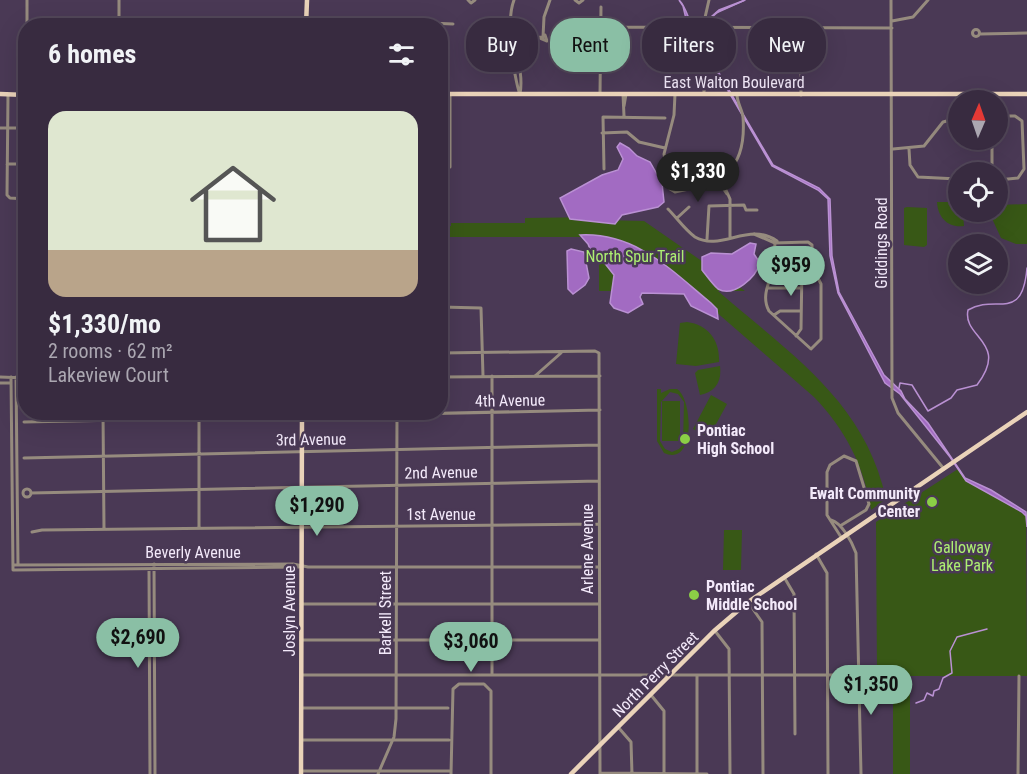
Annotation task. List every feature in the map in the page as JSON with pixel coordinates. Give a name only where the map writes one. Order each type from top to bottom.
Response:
[{"type":"main road","points":[[307,0],[307,18]]},
{"type":"main road","points":[[0,94],[18,94]]},
{"type":"main road","name":"East Walton Boulevard","points":[[450,94],[948,97]]},
{"type":"main road","name":"East Walton Boulevard","points":[[1008,96],[1027,94]]},
{"type":"main road","name":"North Perry Street","points":[[571,774],[714,631],[748,602],[1027,412]]},
{"type":"main road","name":"Joslyn Avenue","points":[[301,773],[302,420]]},
{"type":"street","points":[[27,0],[27,18]]},
{"type":"street","points":[[119,0],[119,18]]},
{"type":"street","points":[[468,0],[471,3],[475,0]]},
{"type":"street","points":[[506,0],[514,1],[510,18]]},
{"type":"street","points":[[538,38],[544,34],[544,17],[550,0]]},
{"type":"street","points":[[575,0],[579,3],[582,0]]},
{"type":"street","points":[[706,18],[709,0]]},
{"type":"street","name":"Giddings Road","points":[[891,0],[892,400],[897,411],[944,469]]},
{"type":"street","points":[[892,21],[911,18],[928,0]]},
{"type":"street","points":[[600,18],[601,7]]},
{"type":"street","points":[[299,18],[307,18]]},
{"type":"street","points":[[448,24],[453,24]]},
{"type":"street","points":[[826,28],[892,28]]},
{"type":"street","points":[[980,34],[1027,33]]},
{"type":"street","points":[[518,72],[517,88],[520,94]]},
{"type":"street","points":[[600,72],[600,94]]},
{"type":"street","points":[[704,72],[704,94]]},
{"type":"street","points":[[801,72],[801,95]]},
{"type":"street","points":[[8,94],[8,197],[18,198]]},
{"type":"street","points":[[450,94],[450,167]]},
{"type":"street","points":[[624,94],[624,116]]},
{"type":"street","points":[[675,94],[674,115],[664,161],[670,189],[675,192],[719,180],[733,167],[742,147],[743,117],[737,94]]},
{"type":"street","points":[[1008,116],[1016,116],[1023,123],[1024,169],[1018,178],[1008,179]]},
{"type":"street","points":[[604,169],[603,117],[665,118]]},
{"type":"street","points":[[893,149],[924,146],[943,122],[948,121]]},
{"type":"street","points":[[0,128],[18,129]]},
{"type":"street","points":[[602,133],[626,132],[639,142],[665,148]]},
{"type":"street","points":[[909,149],[910,165],[920,178],[948,179]]},
{"type":"street","points":[[7,164],[18,164]]},
{"type":"street","points":[[719,180],[728,195],[730,205],[730,238]]},
{"type":"street","points":[[707,239],[708,207],[744,205],[746,210],[757,210]]},
{"type":"street","points":[[677,218],[689,207]]},
{"type":"street","points":[[668,209],[696,237],[721,241],[754,234],[776,243],[810,243],[812,265],[821,285],[821,339],[811,349],[767,307],[767,288],[774,265],[776,243]]},
{"type":"street","points":[[774,265],[812,265]]},
{"type":"street","points":[[796,336],[801,330],[802,265]]},
{"type":"street","points":[[767,288],[801,288]]},
{"type":"street","points":[[448,307],[481,307],[483,377]]},
{"type":"street","points":[[774,315],[780,311],[801,311]]},
{"type":"street","points":[[550,351],[552,359]]},
{"type":"street","points":[[448,353],[563,352]]},
{"type":"street","points":[[534,376],[563,352]]},
{"type":"street","name":"Arlene Avenue","points":[[563,352],[599,352],[598,747],[600,774]]},
{"type":"street","points":[[544,369],[547,376]]},
{"type":"street","points":[[448,377],[600,375]]},
{"type":"street","points":[[492,376],[492,675]]},
{"type":"street","points":[[0,377],[18,377]]},
{"type":"street","points":[[13,377],[18,570]]},
{"type":"street","points":[[0,383],[18,383]]},
{"type":"street","points":[[13,565],[14,383]]},
{"type":"street","name":"4th Avenue","points":[[448,412],[600,410]]},
{"type":"street","points":[[103,420],[104,529]]},
{"type":"street","name":"4th Avenue","points":[[24,422],[103,420]]},
{"type":"street","points":[[199,420],[199,528]]},
{"type":"street","name":"Barkell Street","points":[[379,773],[393,740],[396,708],[397,420]]},
{"type":"street","name":"3rd Avenue","points":[[24,458],[599,446]]},
{"type":"street","points":[[840,526],[866,510],[869,504],[856,461],[844,456],[830,465],[827,472],[827,515],[856,555],[861,774]]},
{"type":"street","name":"2nd Avenue","points":[[31,493],[599,481]]},
{"type":"street","points":[[831,520],[840,526],[844,536]]},
{"type":"street","name":"1st Avenue","points":[[32,532],[104,529],[599,524]]},
{"type":"street","points":[[816,554],[827,572],[828,774]]},
{"type":"street","points":[[149,564],[151,663],[155,664]]},
{"type":"street","points":[[154,564],[155,774]]},
{"type":"street","name":"Beverly Avenue","points":[[293,564],[301,567],[13,570],[13,565],[293,564]]},
{"type":"street","points":[[301,567],[599,567]]},
{"type":"street","points":[[784,576],[794,594],[795,734]]},
{"type":"street","points":[[748,602],[762,621],[763,774]]},
{"type":"street","points":[[301,603],[599,604]]},
{"type":"street","points":[[714,631],[728,646],[730,774]]},
{"type":"street","points":[[150,636],[149,702],[152,748],[155,749]]},
{"type":"street","points":[[301,640],[598,640]]},
{"type":"street","points":[[301,675],[857,675]]},
{"type":"street","points":[[474,675],[474,683]]},
{"type":"street","points":[[697,676],[697,774]]},
{"type":"street","points":[[1018,774],[1019,676]]},
{"type":"street","points":[[301,773],[450,773],[453,689],[459,684],[474,683],[486,685],[491,691],[491,774]]},
{"type":"street","points":[[651,695],[664,709],[664,774]]},
{"type":"street","points":[[149,702],[153,702],[155,730]]},
{"type":"street","points":[[301,708],[448,708]]},
{"type":"street","points":[[150,722],[150,774]]},
{"type":"street","points":[[618,727],[631,742],[632,774]]},
{"type":"street","points":[[301,740],[449,740]]},
{"type":"street","points":[[600,774],[707,774]]},
{"type":"green space","points":[[937,202],[948,202],[948,222],[964,222],[964,226],[949,224],[939,213]]},
{"type":"green space","points":[[1027,204],[1027,244],[1016,244],[1008,241],[1008,234],[999,234],[994,222],[1008,222],[1008,205]]},
{"type":"green space","points":[[904,208],[927,208],[927,245],[924,247],[904,245]]},
{"type":"green space","name":"North Spur Trail","points":[[599,217],[600,220],[644,221],[745,291],[718,291],[797,359],[843,407],[861,434],[876,465],[886,499],[871,510],[864,478],[852,449],[825,409],[692,291],[599,291],[599,237],[448,237],[448,226],[451,226],[451,223],[525,223],[525,218]]},
{"type":"green space","points":[[687,322],[707,330],[712,335],[718,347],[719,362],[696,366],[676,364],[680,323]]},
{"type":"green space","points":[[720,366],[719,381],[713,389],[700,395],[695,373],[698,370]]},
{"type":"green space","points":[[657,389],[661,389],[661,393],[677,389],[686,405],[688,430],[686,442],[682,450],[674,455],[664,453],[657,441]],"holes":[[[670,392],[678,394],[684,402],[683,444],[672,452],[665,449],[660,441],[661,402]]]},
{"type":"green space","points":[[711,395],[727,404],[709,437],[693,429]]},
{"type":"green space","points":[[662,401],[680,401],[680,441],[662,441]]},
{"type":"green space","name":"Galloway Lake Park","points":[[958,469],[967,482],[990,492],[1026,516],[1027,676],[910,676],[910,774],[893,774],[893,676],[877,675],[876,522]]},
{"type":"green space","points":[[724,530],[742,530],[741,570],[723,570]]},
{"type":"shaded area","points":[[679,0],[684,6],[689,18],[686,18]]},
{"type":"shaded area","points":[[717,72],[773,165],[819,188],[830,199],[832,256],[839,292],[884,375],[928,423],[965,478],[991,490],[1026,512],[1027,527],[1026,516],[1022,512],[966,481],[900,394],[885,383],[838,293],[830,256],[828,199],[818,190],[772,166]]},
{"type":"shaded area","points":[[620,143],[637,156],[650,162],[662,183],[664,202],[658,207],[622,215],[615,224],[570,219],[560,198],[602,175],[618,170],[623,159],[617,147]]},
{"type":"shaded area","points":[[580,235],[619,240],[652,256],[711,303],[717,309],[718,319],[691,306],[684,294],[642,293],[640,297],[643,304],[628,313],[614,308],[610,303],[614,275],[603,261],[592,254],[588,244]]},
{"type":"shaded area","points":[[750,243],[756,244],[754,254],[760,263],[758,269],[744,285],[731,291],[718,289],[702,270],[702,257],[711,253],[732,254]]},
{"type":"shaded area","points":[[571,249],[584,252],[589,278],[585,285],[573,294],[568,289],[567,251]]},
{"type":"waterway","points":[[716,13],[745,0]]},
{"type":"waterway","points":[[899,388],[900,383],[912,385],[928,411],[951,398],[957,390],[977,385],[986,371],[989,359],[983,342],[968,319],[968,310],[988,304],[1006,304],[1014,301],[1020,296],[1027,268]]},
{"type":"waterway","points":[[916,703],[924,700],[927,693],[933,696],[934,691],[939,689],[943,678],[952,673],[950,651],[957,637],[987,629]]},
{"type":"place","name":"Pontiac High School","points":[[685,439]]},
{"type":"place","name":"Ewalt Community Center","points":[[932,502]]},
{"type":"place","name":"Pontiac Middle School","points":[[694,595]]}]
